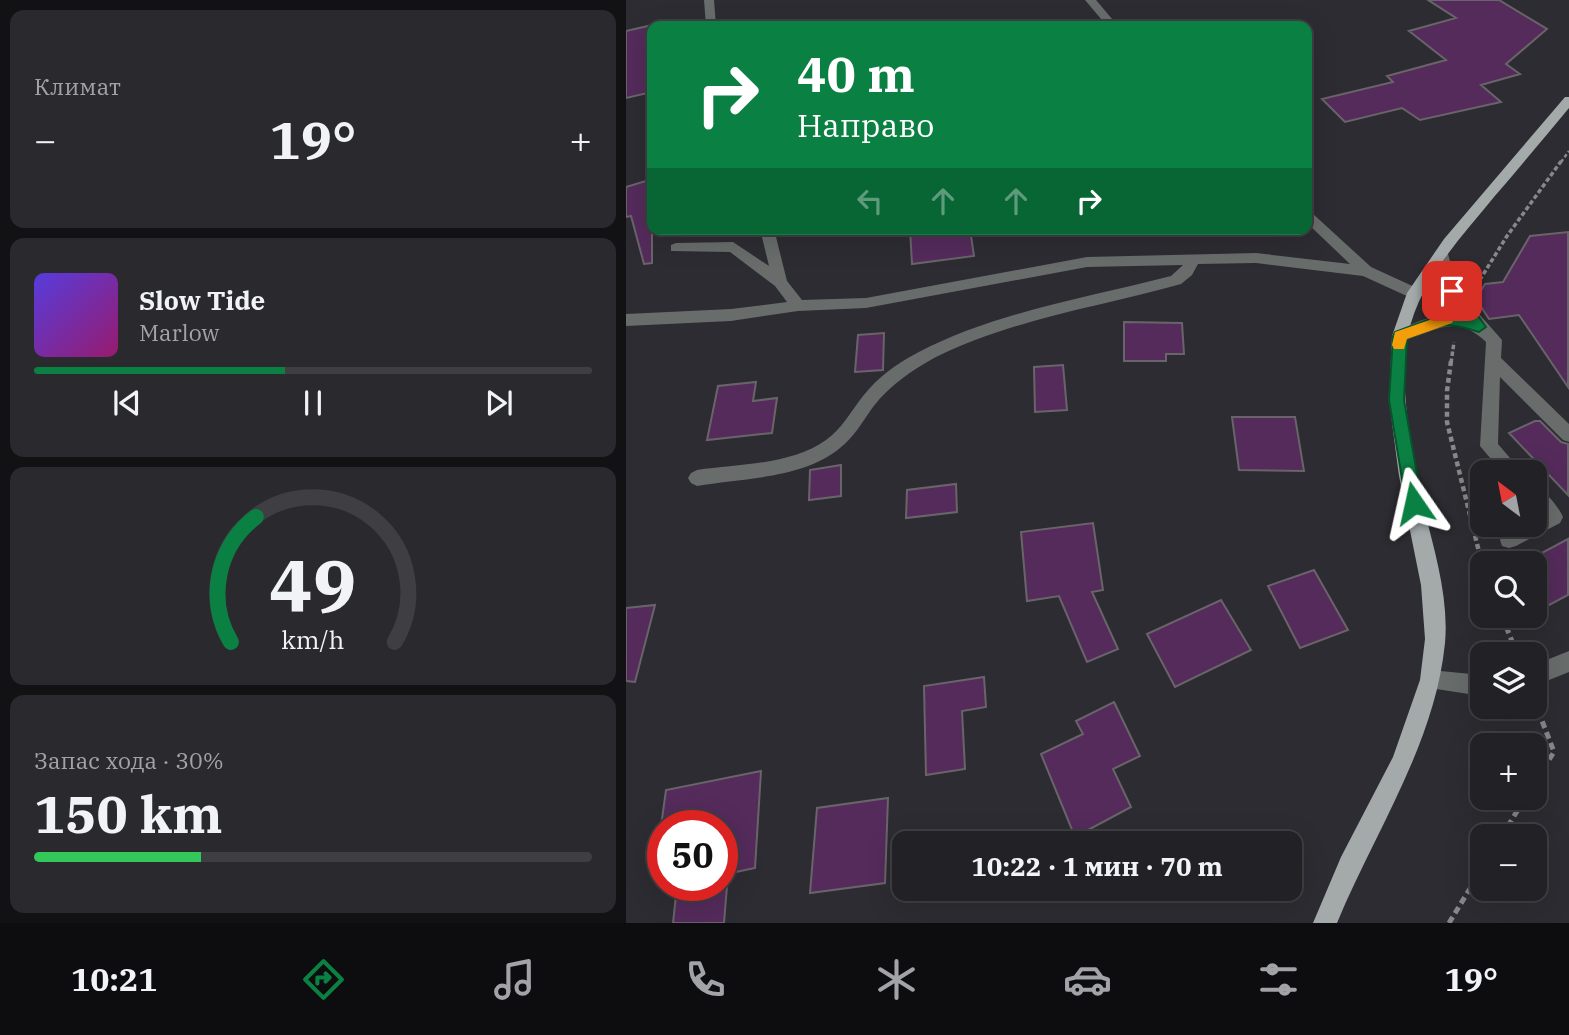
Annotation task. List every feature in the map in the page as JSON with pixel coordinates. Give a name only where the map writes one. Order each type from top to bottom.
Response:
[{"type":"main road","points":[[1325,923],[1349,865],[1402,762],[1430,680],[1435,639],[1431,585],[1408,476],[1397,400],[1400,336],[1414,293],[1441,254],[1569,100]]},
{"type":"street","points":[[709,0],[711,21]]},
{"type":"street","points":[[1090,0],[1109,21]]},
{"type":"street","points":[[1312,221],[1366,271]]},
{"type":"street","points":[[768,235],[780,282]]},
{"type":"street","points":[[676,248],[733,247],[780,282],[798,306]]},
{"type":"street","points":[[1441,254],[1443,272],[1452,291],[1479,327],[1494,340],[1489,446],[1502,460]]},
{"type":"street","points":[[626,320],[731,315],[798,306],[866,303],[1087,262],[1256,258],[1366,271],[1414,293]]},
{"type":"street","points":[[697,478],[788,463],[816,454],[845,434],[876,391],[902,369],[940,349],[1062,307],[1176,280],[1187,271],[1194,259]]},
{"type":"street","points":[[1400,336],[1443,319],[1457,319],[1479,327]]},
{"type":"street","points":[[1493,360],[1569,436]]},
{"type":"street","points":[[1547,509],[1555,517],[1547,521]]},
{"type":"street","points":[[1509,540],[1515,537]]},
{"type":"street","points":[[1547,670],[1569,661]]},
{"type":"street","points":[[1430,680],[1470,685]]},
{"type":"path","points":[[1547,733],[1554,752],[1547,763]]},
{"type":"path","points":[[1449,923],[1470,889]]},
{"type":"building","points":[[1428,0],[1499,0],[1547,29],[1506,64],[1520,74],[1481,85],[1501,102],[1420,120],[1402,108],[1345,122],[1322,99],[1393,82],[1387,76],[1446,60],[1409,31],[1456,18]]},
{"type":"building","points":[[647,26],[647,93],[626,98],[626,31]]},
{"type":"building","points":[[647,181],[647,235],[652,235],[652,263],[644,264],[631,216],[626,217],[626,187]]},
{"type":"building","points":[[1568,232],[1568,387],[1519,315],[1489,319],[1476,299],[1485,284],[1503,282],[1530,236]]},
{"type":"building","points":[[910,235],[971,235],[974,256],[912,264]]},
{"type":"building","points":[[1124,322],[1182,323],[1184,354],[1166,354],[1166,361],[1124,361]]},
{"type":"building","points":[[884,333],[883,370],[855,372],[858,335]]},
{"type":"building","points":[[1063,365],[1067,410],[1035,412],[1034,367]]},
{"type":"building","points":[[756,382],[753,401],[777,398],[772,433],[707,440],[718,386]]},
{"type":"building","points":[[1232,417],[1295,417],[1304,471],[1239,470]]},
{"type":"building","points":[[1540,421],[1561,442],[1568,444],[1568,495],[1547,473],[1547,460],[1535,460],[1509,433]]},
{"type":"building","points":[[841,465],[841,496],[809,500],[810,470]]},
{"type":"building","points":[[956,484],[957,512],[906,518],[907,490]]},
{"type":"building","points":[[1093,523],[1103,590],[1092,592],[1118,649],[1087,662],[1059,596],[1027,601],[1021,532]]},
{"type":"building","points":[[1568,539],[1568,595],[1547,606],[1547,551]]},
{"type":"building","points":[[1314,570],[1348,630],[1300,648],[1268,586]]},
{"type":"building","points":[[1221,600],[1251,650],[1175,687],[1147,634]]},
{"type":"building","points":[[655,605],[635,682],[626,681],[626,608]]},
{"type":"building","points":[[984,677],[986,707],[962,711],[965,769],[926,775],[924,686]]},
{"type":"building","points":[[1114,702],[1140,756],[1113,769],[1131,807],[1086,831],[1073,831],[1041,754],[1083,734],[1076,721]]},
{"type":"building","points":[[761,771],[755,868],[738,872],[738,810],[663,810],[666,790]]},
{"type":"building","points":[[888,798],[885,883],[810,893],[817,808]]},
{"type":"building","points":[[675,901],[726,901],[724,923],[673,923]]},
{"type":"slow traffic","points":[[1399,345],[1400,336],[1447,319]]},
{"type":"route","points":[[1414,503],[1397,400],[1400,336],[1443,319],[1457,319],[1479,327],[1452,291]]}]
